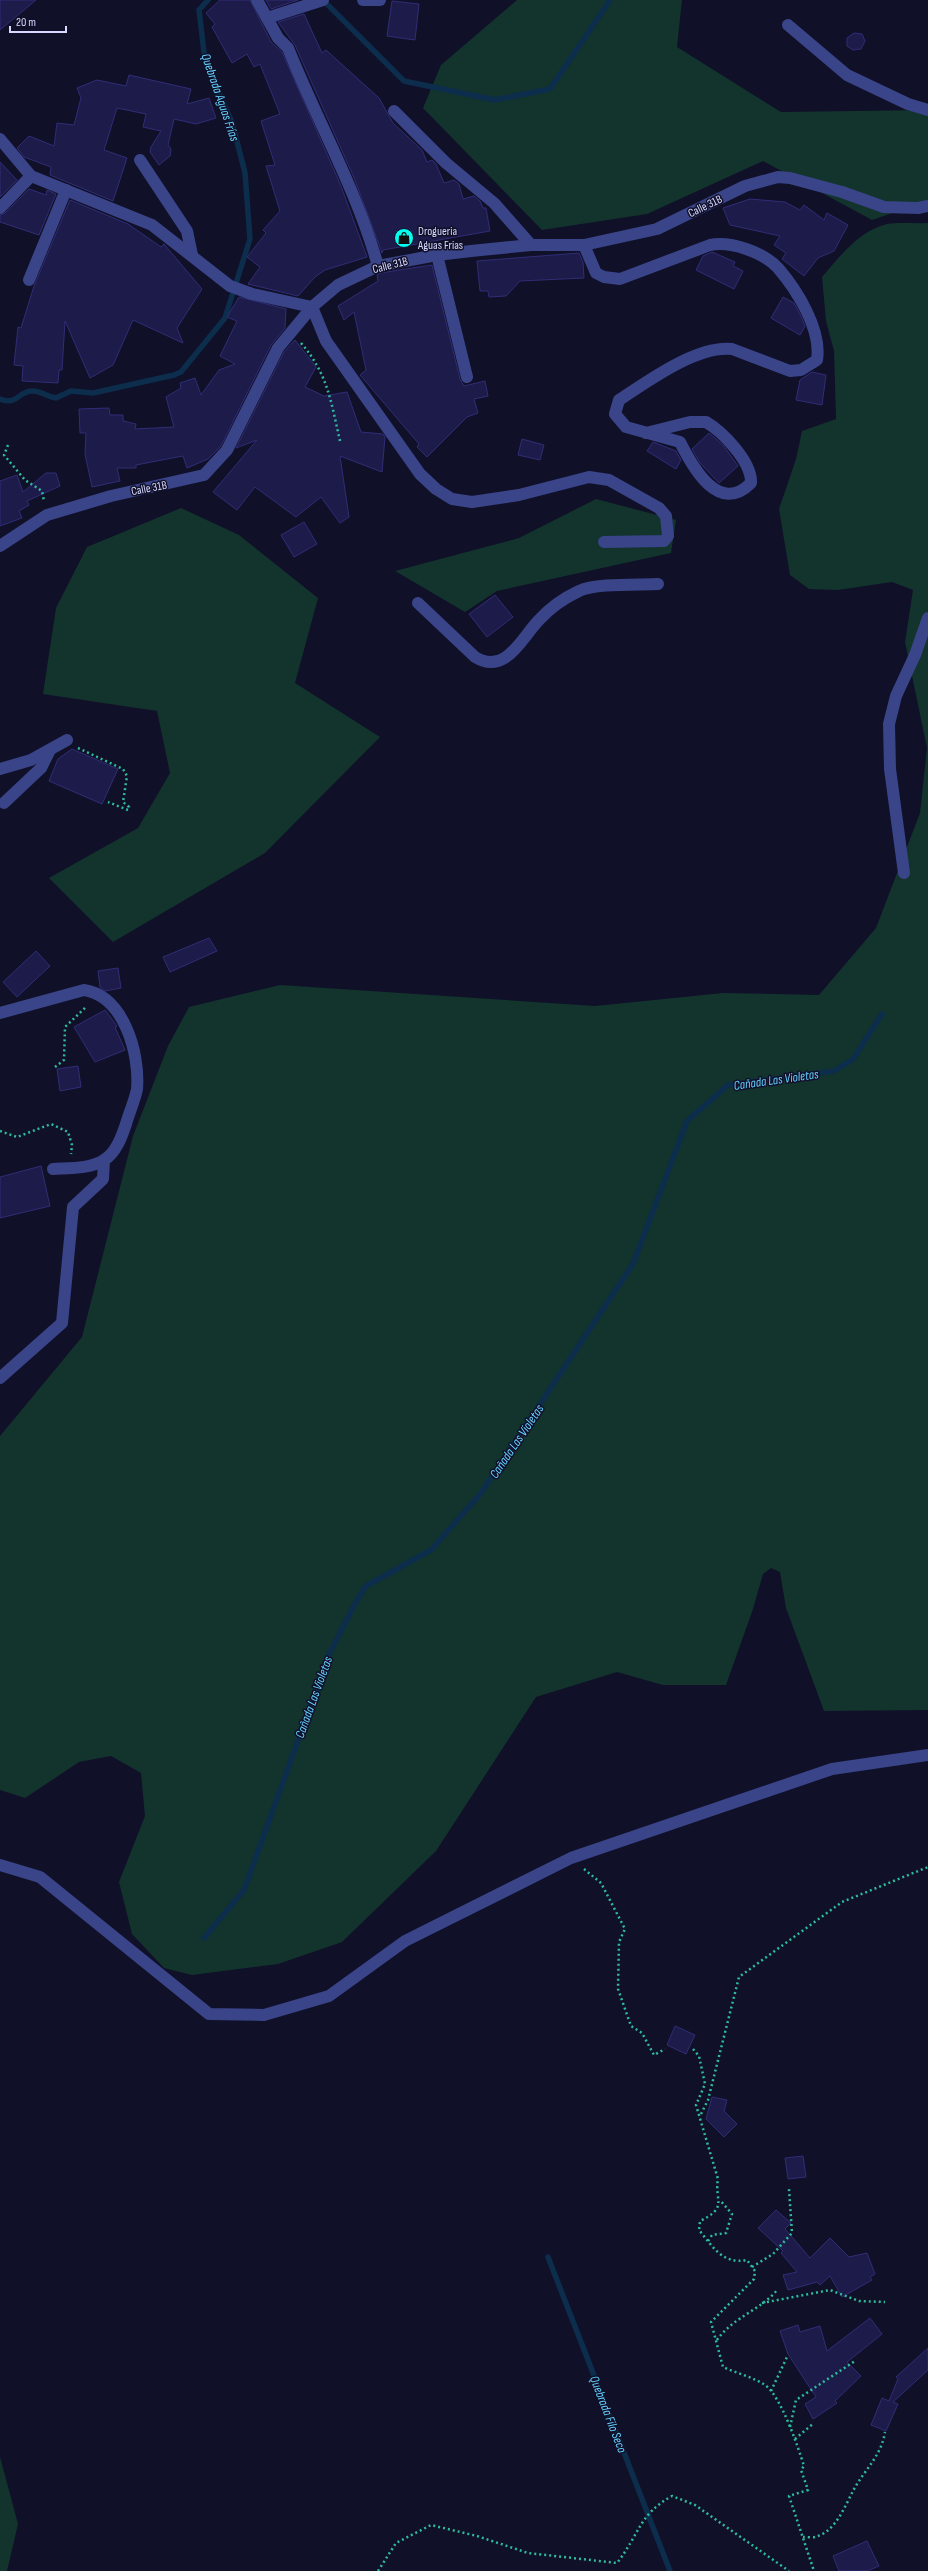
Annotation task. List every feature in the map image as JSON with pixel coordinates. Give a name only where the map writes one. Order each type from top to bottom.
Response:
[{"type":"street","points":[[257,0],[278,38],[288,48],[334,156],[358,203],[378,266]]},
{"type":"street","points":[[267,18],[305,4],[323,0]]},
{"type":"street","points":[[363,0],[380,0]]},
{"type":"street","points":[[788,25],[847,75],[908,104],[928,110]]},
{"type":"street","points":[[394,111],[446,163],[494,203],[531,245]]},
{"type":"street","points":[[0,139],[31,176],[152,225],[230,286],[252,294],[312,307],[326,341],[420,474],[436,489],[452,499],[472,502],[519,495],[589,477],[608,480],[658,508],[666,516],[668,536],[664,541],[604,542]]},
{"type":"street","points":[[140,160],[187,231],[192,255]]},
{"type":"street","points":[[0,208],[31,176]]},
{"type":"street","name":"Calle 31B","points":[[0,546],[47,515],[111,496],[204,475],[227,450],[278,348],[312,307],[338,285],[378,266],[437,255],[531,245],[584,245],[657,229],[745,186],[778,177],[790,178],[842,192],[884,207],[918,208],[928,206]]},
{"type":"street","points":[[29,280],[66,190]]},
{"type":"street","points":[[584,245],[596,273],[604,277],[620,279],[710,245],[726,244],[741,247],[761,256],[777,268],[811,317],[818,352],[817,360],[801,370],[790,371],[732,349],[722,348],[672,368],[619,400],[615,414],[619,421],[626,427],[646,433],[680,442],[693,467],[718,492],[726,495],[736,493],[751,483],[749,467],[735,449],[706,422],[690,422],[646,433]]},
{"type":"street","points":[[437,255],[468,377]]},
{"type":"street","points":[[418,603],[475,657],[483,662],[491,662],[514,653],[538,620],[559,602],[580,590],[658,584]]},
{"type":"street","points":[[904,873],[890,769],[889,724],[896,696],[915,655],[928,618]]},
{"type":"street","points":[[0,769],[31,760],[67,740]]},
{"type":"street","points":[[4,803],[41,768],[50,750]]},
{"type":"street","points":[[0,1013],[84,990],[93,991],[116,1008],[130,1038],[136,1069],[137,1090],[120,1141],[104,1160],[80,1167],[53,1169]]},
{"type":"street","points":[[0,1378],[62,1323],[73,1207],[103,1179],[104,1160]]},
{"type":"street","points":[[0,1865],[40,1877],[209,2014],[264,2015],[329,1996],[405,1941],[571,1858],[832,1769],[928,1755]]},
{"type":"path","points":[[292,332],[319,366],[325,379],[340,441]]},
{"type":"path","points":[[8,445],[4,455],[24,480],[42,491],[47,515]]},
{"type":"path","points":[[67,740],[79,749],[123,768],[127,776],[123,802],[130,807],[128,810],[108,802]]},
{"type":"path","points":[[55,1066],[64,1060],[65,1027],[100,996]]},
{"type":"path","points":[[0,1131],[16,1137],[51,1124],[68,1132],[72,1145],[71,1157]]},
{"type":"path","points":[[571,1858],[601,1883],[626,1929],[619,1942],[618,1989],[631,2026],[642,2033],[654,2055],[665,2049]]},
{"type":"path","points":[[701,2115],[708,2100],[739,1977],[842,1902],[928,1867]]},
{"type":"path","points":[[693,2049],[699,2056],[704,2080],[696,2105],[701,2115],[710,2156],[718,2179],[717,2185],[720,2200],[732,2214],[730,2225],[726,2233],[712,2235],[708,2241]]},
{"type":"path","points":[[752,2267],[773,2254],[792,2233],[789,2189]]},
{"type":"path","points":[[720,2200],[713,2214],[700,2221],[699,2230],[728,2260],[747,2260],[755,2271],[754,2279],[711,2322],[723,2367],[765,2385],[771,2391],[795,2439],[804,2466],[801,2470],[808,2490],[789,2496],[814,2571]]},
{"type":"path","points":[[717,2340],[735,2320],[762,2303],[778,2289]]},
{"type":"path","points":[[762,2303],[830,2290],[860,2301],[885,2302]]},
{"type":"path","points":[[771,2391],[787,2357]]},
{"type":"path","points":[[790,2428],[796,2400],[854,2361]]},
{"type":"path","points":[[795,2439],[814,2423]]},
{"type":"path","points":[[803,2538],[819,2536],[841,2517],[853,2490],[872,2465],[883,2445],[885,2432]]},
{"type":"path","points":[[378,2571],[396,2543],[431,2525],[477,2536],[528,2553],[618,2563],[630,2547],[643,2519],[658,2504],[672,2496],[695,2505],[789,2571]]},
{"type":"green space","points":[[517,0],[682,0],[677,47],[781,112],[928,110],[928,201],[872,220],[763,161],[647,214],[542,230],[423,108],[441,65]]},
{"type":"green space","points":[[892,223],[928,223],[928,1710],[824,1711],[786,1608],[780,1572],[771,1568],[763,1574],[753,1609],[726,1685],[663,1685],[617,1672],[536,1697],[436,1851],[342,1942],[278,1964],[192,1975],[164,1968],[132,1934],[119,1882],[145,1816],[141,1773],[111,1756],[79,1762],[25,1798],[0,1790],[0,1436],[82,1337],[133,1136],[168,1046],[189,1007],[280,985],[595,1006],[723,993],[819,995],[876,928],[920,813],[927,748],[905,642],[913,590],[892,582],[838,590],[809,589],[790,575],[779,509],[796,459],[802,431],[836,419],[834,351],[826,321],[822,277],[851,245],[859,238],[877,227]]},
{"type":"green space","points":[[596,499],[676,520],[671,553],[497,591],[465,612],[395,571],[519,538]]},
{"type":"green space","points":[[181,508],[239,535],[318,598],[295,683],[380,737],[265,853],[113,942],[49,878],[138,828],[170,773],[157,711],[43,694],[56,608],[87,547]]},
{"type":"green space","points":[[0,2457],[18,2524],[7,2571],[0,2571]]},
{"type":"building","points":[[0,0],[36,0],[0,30]]},
{"type":"building","points":[[220,0],[250,0],[271,42],[282,52],[341,186],[367,257],[325,270],[315,277],[298,296],[248,284],[260,267],[247,257],[266,233],[263,230],[280,211],[266,166],[275,165],[261,121],[280,114],[260,64],[254,67],[247,54],[232,63],[212,27],[215,24],[206,13]]},
{"type":"building","points":[[266,0],[298,0],[271,9]]},
{"type":"building","points":[[392,1],[419,4],[415,40],[387,36]]},
{"type":"building","points":[[304,14],[322,53],[326,50],[379,98],[393,123],[422,150],[427,162],[432,160],[436,164],[444,183],[454,180],[459,184],[463,199],[474,196],[480,201],[483,208],[486,208],[490,231],[383,250],[382,253],[355,180],[295,45],[278,22]]},
{"type":"building","points":[[854,33],[862,34],[865,41],[861,49],[853,50],[847,46],[847,38]]},
{"type":"building","points":[[129,75],[191,89],[187,104],[209,98],[216,118],[196,124],[174,119],[168,145],[171,149],[170,156],[159,165],[150,152],[151,147],[161,131],[143,127],[146,114],[117,108],[104,150],[127,158],[113,201],[50,175],[51,167],[24,157],[17,148],[29,136],[54,146],[57,123],[74,125],[81,98],[77,88],[97,80],[126,86]]},
{"type":"building","points":[[0,162],[17,180],[0,197]]},
{"type":"building","points":[[29,189],[46,195],[47,190],[56,194],[39,235],[0,222],[0,215],[5,213]]},
{"type":"building","points":[[750,199],[785,202],[800,210],[804,205],[824,220],[827,213],[848,225],[834,251],[818,258],[804,276],[782,259],[786,253],[774,245],[780,236],[730,225],[723,208]]},
{"type":"building","points":[[70,200],[128,224],[161,247],[164,244],[202,289],[177,328],[183,343],[133,320],[113,365],[90,378],[65,321],[62,370],[59,370],[58,383],[22,381],[23,366],[14,365],[18,327],[21,328],[34,286]]},
{"type":"building","points":[[712,252],[735,262],[733,266],[743,271],[734,289],[696,270],[703,256]]},
{"type":"building","points":[[579,253],[583,262],[584,278],[520,281],[506,296],[489,297],[488,291],[480,291],[477,261]]},
{"type":"building","points":[[432,265],[460,379],[464,386],[485,381],[488,396],[474,399],[478,413],[467,417],[427,457],[417,447],[419,444],[360,375],[366,370],[354,312],[344,320],[338,306],[378,281],[377,275],[380,273]]},
{"type":"building","points":[[239,297],[286,309],[285,328],[271,345],[221,446],[208,459],[187,468],[183,456],[136,465],[136,468],[117,468],[120,481],[92,487],[85,454],[86,433],[80,433],[79,409],[109,408],[110,415],[123,415],[123,421],[136,424],[135,429],[174,427],[166,397],[181,388],[180,383],[195,378],[201,395],[219,370],[235,364],[220,356],[237,321],[227,317]]},
{"type":"building","points":[[783,297],[794,303],[800,314],[805,326],[800,335],[771,318]]},
{"type":"building","points":[[295,340],[316,367],[305,387],[324,396],[347,392],[361,432],[383,434],[385,437],[382,472],[340,456],[349,517],[340,523],[321,497],[296,517],[255,487],[237,510],[213,492],[257,440],[236,448],[284,352]]},
{"type":"building","points":[[812,372],[826,375],[822,405],[796,400],[800,380]]},
{"type":"building","points":[[709,433],[723,445],[738,466],[719,483],[700,463],[692,449]]},
{"type":"building","points":[[522,439],[544,445],[540,460],[518,455]]},
{"type":"building","points":[[653,442],[676,451],[681,460],[676,469],[647,451]]},
{"type":"building","points":[[46,473],[56,473],[60,486],[27,501],[29,505],[19,511],[22,518],[0,526],[0,481],[17,475],[23,492]]},
{"type":"building","points":[[304,522],[317,544],[294,557],[281,535]]},
{"type":"building","points":[[495,595],[513,617],[487,637],[469,614]]},
{"type":"building","points":[[72,749],[118,769],[102,804],[49,781],[58,759]]},
{"type":"building","points":[[209,938],[217,951],[170,972],[163,957]]},
{"type":"building","points":[[36,951],[50,966],[17,997],[3,982]]},
{"type":"building","points":[[118,968],[121,988],[105,991],[100,987],[98,971]]},
{"type":"building","points":[[105,1010],[117,1026],[115,1027],[125,1050],[95,1062],[74,1027]]},
{"type":"building","points":[[78,1066],[81,1087],[60,1091],[57,1069]]},
{"type":"building","points":[[41,1166],[50,1206],[0,1218],[0,1177]]},
{"type":"building","points":[[675,2026],[695,2035],[686,2054],[667,2045]]},
{"type":"building","points":[[712,2097],[727,2100],[724,2111],[737,2124],[724,2137],[706,2119]]},
{"type":"building","points":[[803,2156],[806,2177],[788,2179],[785,2158]]},
{"type":"building","points":[[776,2210],[791,2223],[785,2229],[810,2258],[830,2238],[849,2257],[867,2253],[875,2274],[870,2277],[872,2280],[842,2297],[830,2276],[820,2285],[817,2282],[788,2290],[783,2275],[797,2272],[781,2253],[783,2251],[758,2228]]},
{"type":"building","points":[[870,2318],[882,2334],[847,2362],[861,2376],[835,2401],[837,2403],[813,2419],[805,2404],[816,2397],[788,2354],[780,2331],[798,2325],[800,2332],[820,2326],[827,2351]]},
{"type":"building","points":[[928,2348],[928,2370],[893,2402],[898,2404],[886,2431],[871,2425],[882,2398],[889,2401],[898,2379],[896,2377]]},
{"type":"building","points":[[867,2541],[879,2566],[867,2571],[839,2571],[833,2556]]},
{"type":"waterway","name":"Quebrada Aguas Frías","points":[[0,399],[11,401],[24,393],[32,391],[56,398],[71,391],[93,393],[174,375],[181,372],[225,318],[250,239],[245,173],[232,122],[205,61],[199,10],[208,0]]},
{"type":"waterway","name":"Quebrada Aguas Frías","points":[[323,0],[404,81],[495,100],[550,89],[610,0]]},
{"type":"waterway","name":"Cañada Las Violetas","points":[[204,1938],[244,1890],[330,1652],[358,1598],[366,1586],[431,1550],[481,1493],[633,1264],[687,1121],[728,1085],[834,1071],[853,1059],[882,1014]]},
{"type":"waterway","name":"Quebrada Filo Seco","points":[[548,2257],[670,2571]]},
{"type":"place","name":"Drogueria Aguas Frias","points":[[404,238]]}]
